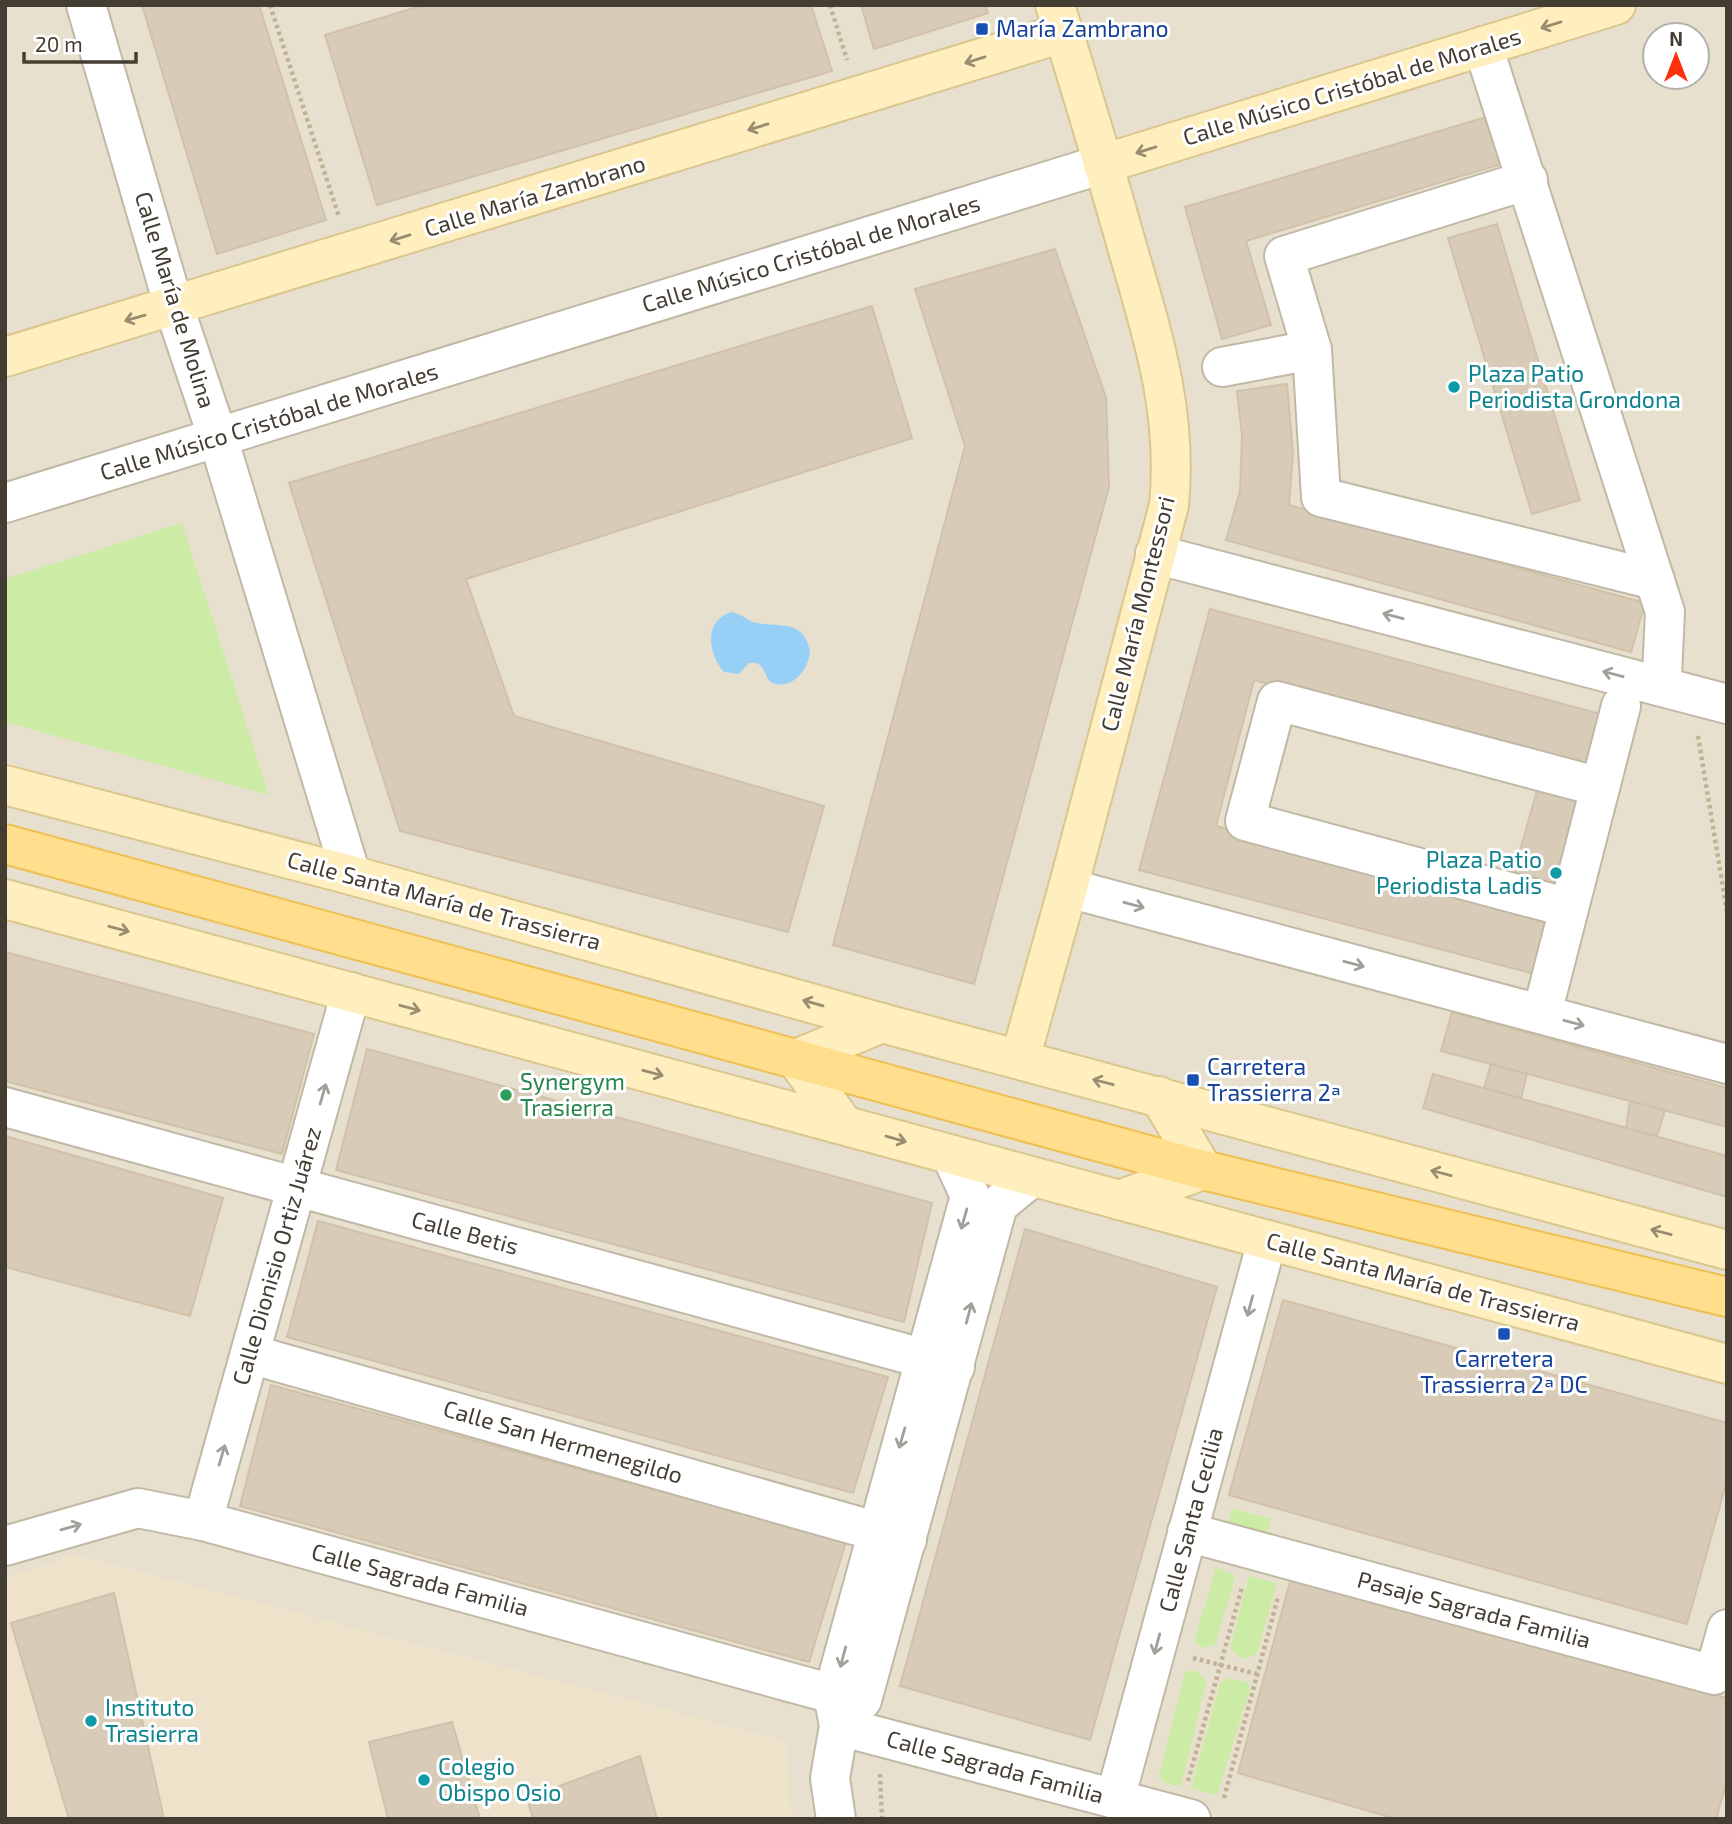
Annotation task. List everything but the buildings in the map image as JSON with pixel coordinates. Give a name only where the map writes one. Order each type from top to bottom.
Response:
[{"type":"main road","name":"Calle Músico Cristóbal de Morales","points":[[1103,164],[1616,5]]},
{"type":"main road","name":"Calle María Zambrano","points":[[5,357],[174,307],[1059,19]]},
{"type":"main road","name":"Calle María Montessori","points":[[1020,1059],[1169,505],[1173,464],[1170,420],[1158,356],[1059,19]]},
{"type":"main road","name":"Calle Santa María de Trassierra","points":[[5,785],[351,875],[882,1023],[1727,1250]]},
{"type":"main road","points":[[5,844],[1203,1170],[1727,1297]]},
{"type":"main road","name":"Calle Santa María de Trassierra","points":[[5,873],[54,911],[1727,1364]]},
{"type":"main road","points":[[5,898],[54,911]]},
{"type":"main road","points":[[796,1059],[882,1023]]},
{"type":"main road","points":[[796,1059],[843,1124]]},
{"type":"main road","points":[[1159,1097],[1203,1170]]},
{"type":"main road","points":[[1119,1200],[1203,1170]]},
{"type":"street","name":"Calle María de Molina","points":[[86,5],[174,307],[218,438],[351,875]]},
{"type":"street","points":[[1483,46],[1665,612],[1662,675],[1658,686]]},
{"type":"street","name":"Calle Músico Cristóbal de Morales","points":[[5,503],[1103,164]]},
{"type":"street","points":[[1528,180],[1284,256],[1312,350],[1321,497],[1655,580]]},
{"type":"street","points":[[1222,367],[1312,350]]},
{"type":"street","points":[[1156,554],[1727,704]]},
{"type":"street","points":[[1569,908],[1245,821],[1277,701],[1600,787]]},
{"type":"street","points":[[1547,994],[1621,706]]},
{"type":"street","points":[[1068,888],[1727,1064]]},
{"type":"street","name":"Calle Dionisio Ortiz Juárez","points":[[203,1521],[351,992]]},
{"type":"street","name":"Calle Betis","points":[[5,1108],[940,1362]]},
{"type":"street","points":[[940,1362],[970,1196],[951,1156]]},
{"type":"street","points":[[836,1819],[830,1778],[836,1710],[892,1535],[940,1362],[999,1205],[1032,1177]]},
{"type":"street","name":"Calle Santa Cecilia","points":[[1115,1799],[1267,1241]]},
{"type":"street","name":"Calle San Hermenegildo","points":[[250,1354],[892,1535]]},
{"type":"street","name":"Calle Sagrada Familia","points":[[5,1546],[138,1508],[203,1521],[836,1710],[1115,1799],[1199,1806]]},
{"type":"street","name":"Pasaje Sagrada Familia","points":[[1188,1532],[1714,1675],[1727,1629]]},
{"type":"path","points":[[270,5],[342,225]]},
{"type":"path","points":[[830,5],[849,67]]},
{"type":"path","points":[[1696,725],[1727,912]]},
{"type":"path","points":[[1199,1806],[1220,1665],[1245,1576]]},
{"type":"path","points":[[1199,1806],[1257,1674],[1282,1585]]},
{"type":"path","points":[[1185,1656],[1257,1674]]},
{"type":"path","points":[[880,1773],[882,1819]]},
{"type":"shaded area","points":[[5,5],[1727,5],[1727,1819],[5,1819]]},
{"type":"shaded area","points":[[76,1555],[787,1741],[791,1819],[5,1819],[5,1578]]},
{"type":"green space","points":[[182,523],[269,795],[5,722],[5,579]]},
{"type":"green space","points":[[1232,1508],[1271,1519],[1259,1561],[1220,1550]]},
{"type":"green space","points":[[1216,1568],[1236,1575],[1215,1645],[1204,1648],[1194,1642]]},
{"type":"green space","points":[[1249,1576],[1277,1583],[1257,1654],[1241,1659],[1230,1648]]},
{"type":"green space","points":[[1190,1670],[1200,1673],[1206,1682],[1181,1786],[1164,1783],[1159,1776],[1185,1673]]},
{"type":"green space","points":[[1229,1678],[1248,1682],[1250,1690],[1217,1795],[1191,1788],[1220,1684]]},
{"type":"water","points":[[732,612],[753,622],[790,627],[802,634],[810,651],[806,665],[798,677],[785,684],[770,682],[762,668],[754,663],[749,663],[739,674],[724,672],[714,656],[711,638],[716,622]]},
{"type":"place","name":"María Zambrano","points":[[982,29]]},
{"type":"place","name":"Plaza Patio Periodista Grondona","points":[[1454,387]]},
{"type":"place","name":"Plaza Patio Periodista Ladis","points":[[1556,873]]},
{"type":"place","name":"Carretera Trassierra 2ª","points":[[1193,1080]]},
{"type":"place","name":"Synergym Trasierra","points":[[506,1095]]},
{"type":"place","name":"Carretera Trassierra 2ª DC","points":[[1504,1334]]},
{"type":"place","name":"Instituto Trasierra","points":[[91,1721]]},
{"type":"place","name":"Colegio Obispo Osio","points":[[424,1780]]}]
